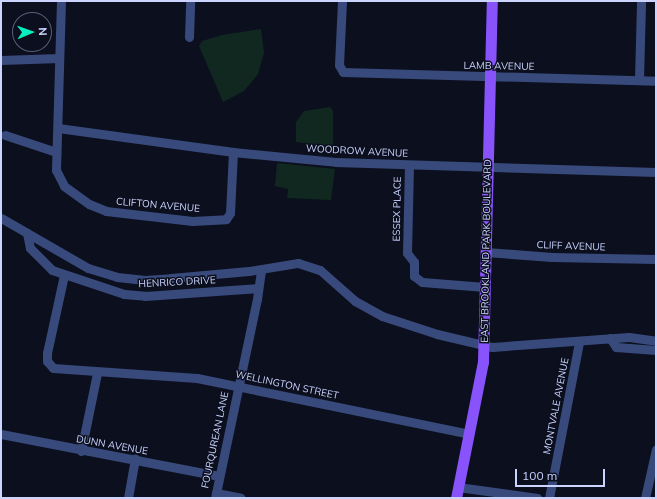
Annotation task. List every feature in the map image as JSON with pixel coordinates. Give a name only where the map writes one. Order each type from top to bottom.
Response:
[{"type":"main road","name":"EAST BROOKLAND PARK BOULEVARD","points":[[457,492],[482,369],[484,344],[492,1]]},
{"type":"street","points":[[5,135],[56,152],[58,128],[61,1]]},
{"type":"street","points":[[189,37],[190,1]]},
{"type":"street","name":"LAMB AVENUE","points":[[342,1],[341,71],[656,81]]},
{"type":"street","points":[[639,80],[641,1]]},
{"type":"street","points":[[1,60],[59,58]]},
{"type":"street","name":"WOODROW AVENUE","points":[[58,128],[233,152],[336,162],[488,168],[656,172]]},
{"type":"street","name":"CLIFTON AVENUE","points":[[56,152],[56,170],[60,181],[93,206],[129,215],[192,221],[226,219],[229,216],[233,152]]},
{"type":"street","name":"ESSEX PLACE","points":[[409,165],[407,253],[414,262],[414,276],[422,282],[485,287]]},
{"type":"street","points":[[1,218],[88,268],[124,279],[158,279],[261,269],[295,262],[312,265],[326,275],[355,301],[382,316],[437,334],[499,347],[634,337],[656,341]]},
{"type":"street","name":"HENRICO DRIVE","points":[[27,233],[28,244],[34,254],[46,266],[64,275],[133,296],[258,288]]},
{"type":"street","name":"CLIFF AVENUE","points":[[486,252],[552,257],[656,260]]},
{"type":"street","name":"FOURQUREAN LANE","points":[[215,496],[261,269]]},
{"type":"street","name":"WELLINGTON STREET","points":[[64,275],[47,361],[58,370],[196,378],[469,434]]},
{"type":"street","points":[[610,338],[616,346],[656,350]]},
{"type":"street","name":"MONTVALE AVENUE","points":[[549,498],[579,342]]},
{"type":"street","points":[[81,451],[97,373]]},
{"type":"street","name":"DUNN AVENUE","points":[[1,434],[81,451],[135,459],[219,476]]},
{"type":"street","points":[[645,498],[656,449]]},
{"type":"street","points":[[128,498],[135,459]]},
{"type":"street","points":[[457,492],[537,498]]},
{"type":"street","points":[[215,496],[241,498]]},
{"type":"green space","points":[[261,29],[264,53],[258,74],[244,91],[223,102],[199,46],[202,41],[222,35]]},
{"type":"green space","points":[[330,107],[333,111],[333,147],[296,142],[296,122],[304,111]]},
{"type":"green space","points":[[277,163],[335,169],[331,200],[287,198],[288,189],[275,186]]}]
